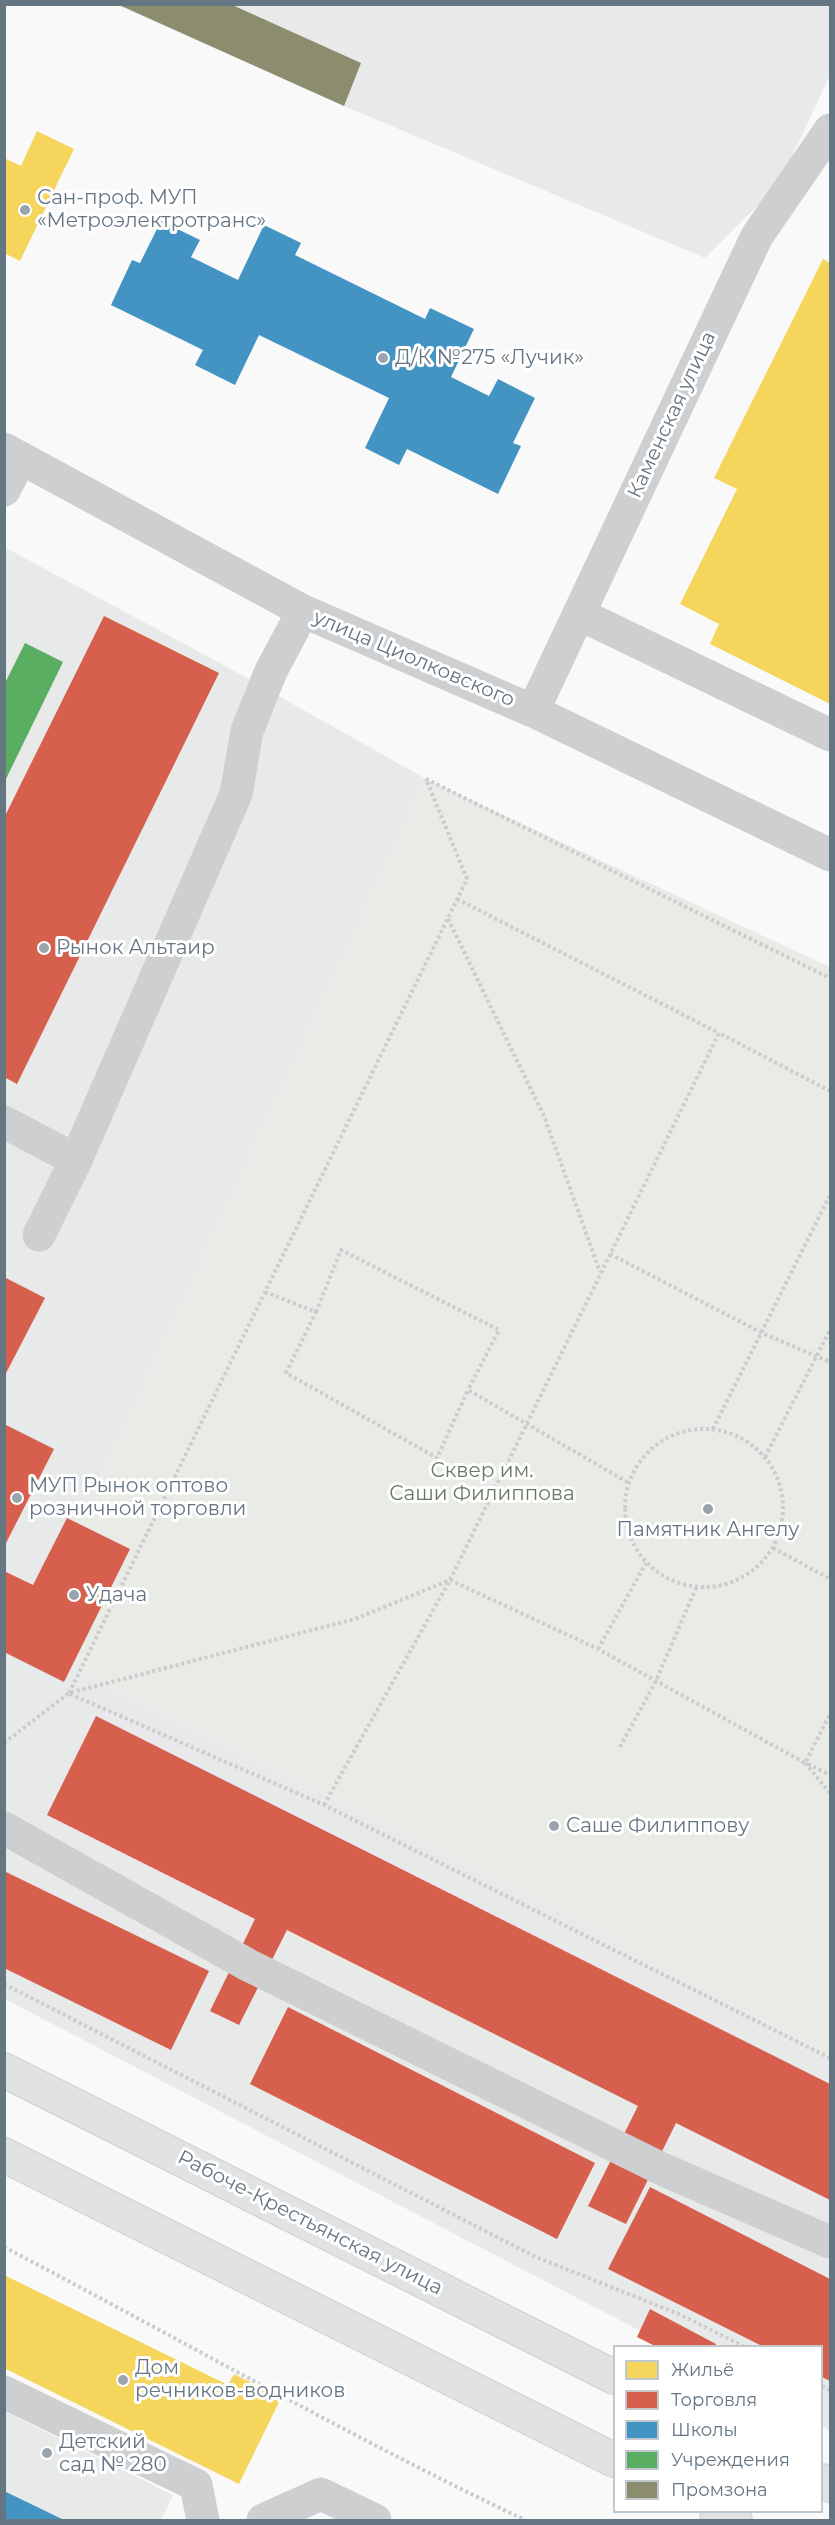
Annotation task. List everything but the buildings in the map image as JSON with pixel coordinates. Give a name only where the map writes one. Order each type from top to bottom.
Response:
[{"type":"main road","name":"Рабоче-Крестьянская улица","points":[[4,2070],[613,2376]]},
{"type":"main road","points":[[4,2155],[613,2459]]},
{"type":"main road","points":[[721,2513],[735,2520]]},
{"type":"street","name":"Каменская улица","points":[[533,711],[757,236],[831,130]]},
{"type":"street","points":[[4,490],[13,454]]},
{"type":"street","name":"улица Циолковского","points":[[13,454],[303,611],[533,711],[831,855]]},
{"type":"street","points":[[39,1235],[76,1160],[236,794],[246,731],[271,671],[303,611]]},
{"type":"street","points":[[579,614],[831,735]]},
{"type":"street","points":[[4,1122],[76,1160]]},
{"type":"street","points":[[4,1828],[248,1965],[664,2170],[831,2242]]},
{"type":"street","points":[[4,2392],[196,2485],[203,2520]]},
{"type":"street","points":[[263,2520],[321,2494],[375,2520]]},
{"type":"path","points":[[69,1694],[466,879],[426,779],[831,978]]},
{"type":"path","points":[[457,899],[831,1091]]},
{"type":"path","points":[[448,919],[544,1116],[600,1272]]},
{"type":"path","points":[[324,1805],[450,1580],[719,1033]]},
{"type":"path","points":[[713,1429],[831,1195]]},
{"type":"path","points":[[341,1250],[499,1330],[468,1390],[437,1458],[286,1373],[316,1312],[341,1250]]},
{"type":"path","points":[[610,1254],[762,1333],[831,1362]]},
{"type":"path","points":[[265,1292],[316,1312]]},
{"type":"path","points":[[765,1458],[831,1330]]},
{"type":"path","points":[[468,1390],[629,1483]]},
{"type":"path","points":[[713,1429],[732,1434],[750,1444],[765,1458],[777,1478],[783,1501],[782,1526],[773,1548],[762,1563],[749,1574],[732,1583],[714,1587],[696,1587],[669,1579],[646,1563],[634,1545],[626,1525],[625,1504],[629,1483],[639,1464],[653,1448],[671,1436],[691,1430],[713,1429]]},
{"type":"path","points":[[773,1548],[831,1579]]},
{"type":"path","points":[[598,1649],[646,1563]]},
{"type":"path","points":[[4,1743],[69,1694],[355,1619],[450,1580],[598,1649],[805,1763],[831,1775]]},
{"type":"path","points":[[620,1748],[656,1681],[696,1587]]},
{"type":"path","points":[[69,1694],[324,1805],[831,2058]]},
{"type":"path","points":[[805,1763],[831,1714]]},
{"type":"path","points":[[805,1763],[831,1793]]},
{"type":"path","points":[[4,1984],[536,2257],[681,2315],[741,2345]]},
{"type":"path","points":[[4,2247],[163,2330],[420,2470],[525,2520]]},
{"type":"shaded area","points":[[117,5],[830,5],[830,75],[779,184],[705,258],[344,106]]},
{"type":"shaded area","points":[[4,547],[220,663],[426,779],[24,1644],[596,1930],[830,2057],[830,2431],[823,2427],[823,2345],[667,2345],[5,1999]]},
{"type":"shaded area","name":"Детский сад № 280","points":[[4,2411],[173,2495],[161,2520],[5,2520]]},
{"type":"green space","name":"Сквер им. Саши Филиппова","points":[[426,779],[830,967],[830,2057],[596,1930],[24,1644]]},
{"type":"place","name":"Сан-проф. МУП «Метроэлектротранс»","points":[[25,210]]},
{"type":"place","name":"Д/К №275 «Лучик»","points":[[383,358]]},
{"type":"place","name":"Рынок Альтаир","points":[[44,948]]},
{"type":"place","name":"МУП Рынок оптово розничной торговли","points":[[17,1498]]},
{"type":"place","name":"Памятник Ангелу","points":[[708,1509]]},
{"type":"place","name":"Удача","points":[[74,1595]]},
{"type":"place","name":"Саше Филиппову","points":[[554,1826]]},
{"type":"place","name":"Дом речников-водников","points":[[123,2380]]},
{"type":"place","name":"Детский сад № 280","points":[[47,2453]]}]
